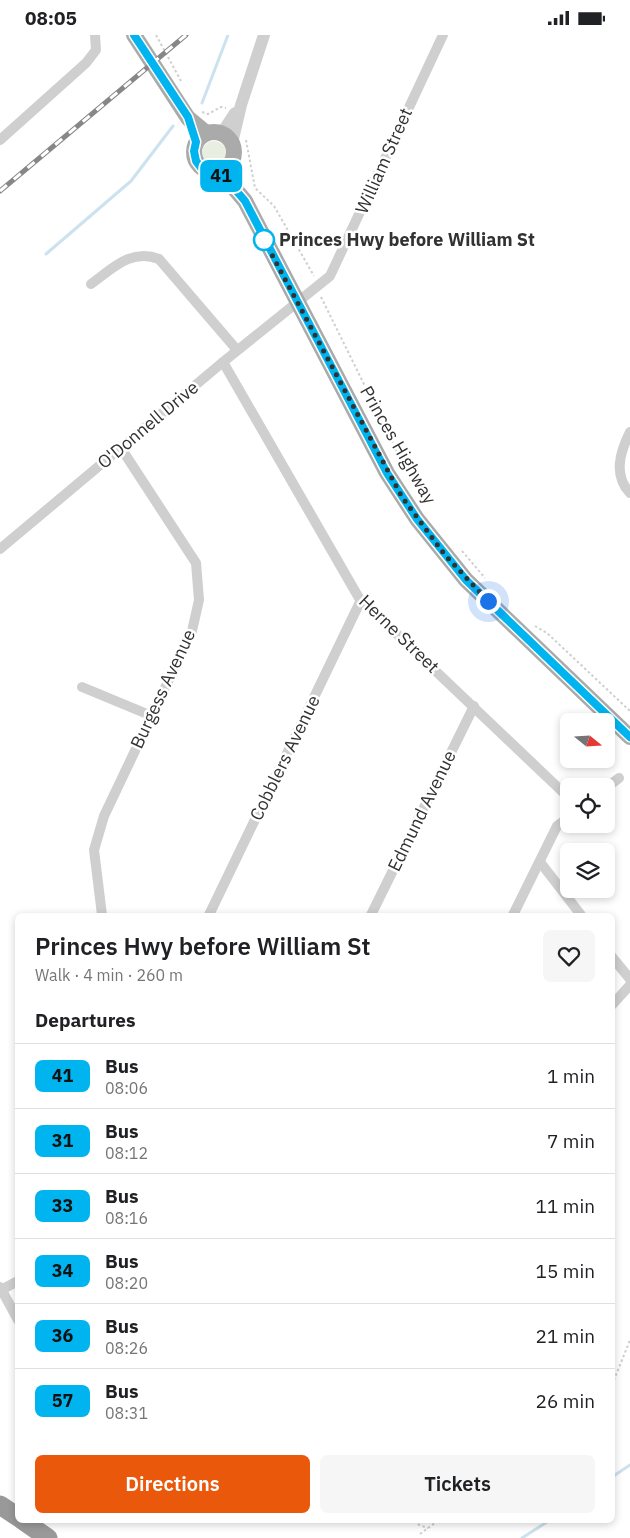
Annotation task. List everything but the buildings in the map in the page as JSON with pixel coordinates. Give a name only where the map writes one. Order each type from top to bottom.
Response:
[{"type":"highway","points":[[0,1505],[15,1515]]},
{"type":"highway","points":[[26,1523],[48,1538]]},
{"type":"main road","points":[[134,35],[214,138],[234,152],[232,161],[226,169],[216,172],[206,171],[196,161],[194,151],[214,138]]},
{"type":"main road","name":"Princes Highway","points":[[232,161],[245,201],[297,302],[387,473],[417,519],[466,580],[630,737]]},
{"type":"main road","name":"Princes Highway","points":[[216,172],[229,182],[245,201]]},
{"type":"street","points":[[0,140],[86,63],[96,50],[94,35]]},
{"type":"street","points":[[214,138],[239,108],[264,35]]},
{"type":"street","name":"William Street","points":[[297,302],[318,288],[330,276],[337,265],[443,35]]},
{"type":"street","points":[[91,284],[124,261],[135,256],[148,254],[159,259],[237,351]]},
{"type":"street","name":"O'Donnell Drive","points":[[0,549],[297,302]]},
{"type":"street","name":"Herne Street","points":[[223,362],[361,600],[560,789]]},
{"type":"street","points":[[630,432],[620,456],[619,465],[622,482],[630,493]]},
{"type":"street","name":"Burgess Avenue","points":[[102,913],[94,850],[104,816],[192,631],[199,600],[196,563],[121,448]]},
{"type":"street","name":"Cobblers Avenue","points":[[210,913],[361,600]]},
{"type":"street","points":[[82,687],[152,716]]},
{"type":"street","name":"Edmund Avenue","points":[[372,913],[474,706]]},
{"type":"street","points":[[615,781],[619,778]]},
{"type":"street","points":[[514,913],[557,826],[560,824]]},
{"type":"street","points":[[540,862],[578,913]]},
{"type":"street","points":[[615,961],[630,979]]},
{"type":"street","points":[[615,1002],[630,985]]},
{"type":"street","points":[[15,1282],[0,1289],[15,1315]]},
{"type":"path","points":[[156,35],[182,81]]},
{"type":"path","points":[[196,115],[208,113],[222,107],[239,108]]},
{"type":"path","points":[[245,133],[246,152],[255,188],[274,206],[315,278],[327,310],[396,447],[404,475]]},
{"type":"path","points":[[456,545],[487,580]]},
{"type":"path","points":[[532,624],[546,633],[630,711]]},
{"type":"path","points":[[615,1378],[630,1340]]},
{"type":"path","points":[[417,1523],[428,1528]]},
{"type":"path","points":[[420,1534],[435,1523]]},
{"type":"green space","points":[[214,141],[223,144],[226,153],[223,162],[214,165],[205,162],[202,153],[205,144]]},
{"type":"waterway","points":[[202,103],[228,35]]},
{"type":"waterway","points":[[46,254],[131,181],[173,126]]},
{"type":"waterway","points":[[615,1475],[630,1465]]},
{"type":"waterway","points":[[522,1538],[545,1523]]},
{"type":"railway","points":[[0,191],[186,35]]},
{"type":"bus line","name":"41","points":[[134,35],[188,117],[196,142],[194,157],[198,165],[206,171],[216,172],[229,182],[245,201],[387,473],[417,519],[466,580],[630,737]]},
{"type":"place","name":"Princes Hwy before William St","points":[[264,240]]},
{"type":"route","points":[[264,240],[324,350],[387,473],[417,519],[445,555],[466,580],[488,601]]}]
